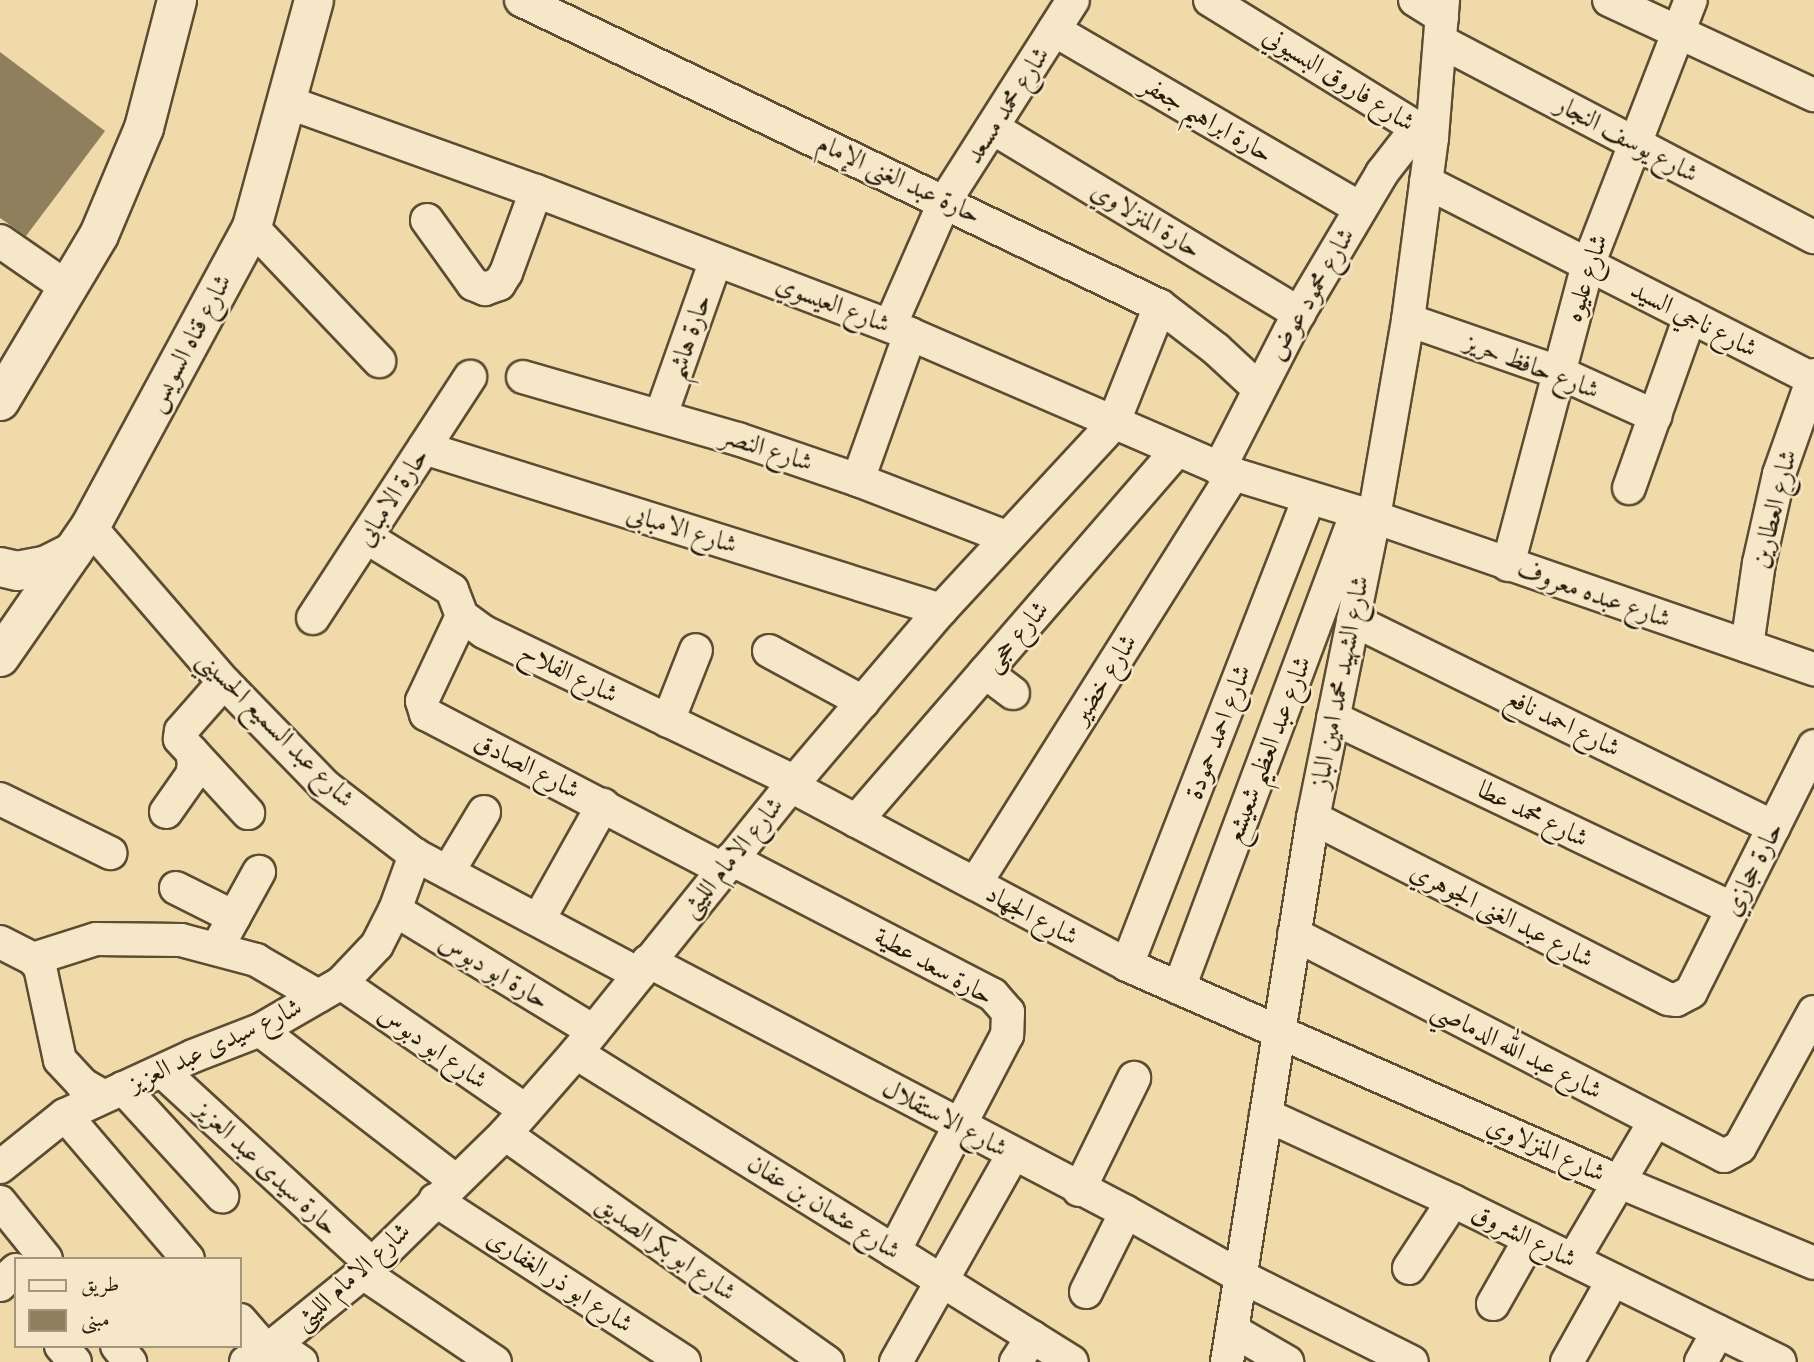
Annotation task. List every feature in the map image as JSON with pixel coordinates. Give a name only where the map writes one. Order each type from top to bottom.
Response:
[{"type":"main road","points":[[0,401],[99,235],[144,128],[177,0]]},
{"type":"main road","name":"شارع قناه السويس","points":[[0,657],[82,540],[252,227],[314,0]]},
{"type":"main road","points":[[0,567],[18,571],[37,567],[82,540]]},
{"type":"street","name":"حارة عبد الغنى الإمام","points":[[521,0],[1160,306],[1216,349],[1258,388]]},
{"type":"street","name":"شارع محمد مسعد","points":[[858,480],[900,330],[945,201],[1073,0]]},
{"type":"street","name":"شارع فاروق البسيوني","points":[[1210,0],[1424,132]]},
{"type":"street","name":"شارع يوسف النجار","points":[[1415,0],[1635,143],[1814,237]]},
{"type":"street","points":[[1609,0],[1814,95]]},
{"type":"street","name":"شارع عليوه","points":[[1508,565],[1588,265],[1677,32],[1692,0]]},
{"type":"street","name":"شارع الشهيد محمد امين الباز","points":[[1227,1362],[1313,818],[1353,620],[1365,515],[1408,320],[1426,182],[1424,132],[1442,19]]},
{"type":"street","name":"حارة ابراهيم جعفر","points":[[1054,30],[1360,208]]},
{"type":"street","name":"شارع العيسوي","points":[[287,102],[536,191],[900,330],[1226,471],[1365,515]]},
{"type":"street","name":"حارة المنزلاوي","points":[[993,128],[1299,313]]},
{"type":"street","name":"شارع محمود عوض","points":[[1226,471],[1258,388],[1360,208],[1424,132]]},
{"type":"street","name":"شارع ناجي السيد","points":[[1426,182],[1813,377]]},
{"type":"street","points":[[427,220],[473,284],[485,289],[499,285],[506,273],[536,191]]},
{"type":"street","points":[[252,227],[379,361]]},
{"type":"street","points":[[0,242],[68,288]]},
{"type":"street","name":"حارة هاشم","points":[[661,415],[716,260]]},
{"type":"street","name":"شارع الامام الليثى","points":[[262,1352],[368,1269],[505,1134],[584,1042],[792,784],[940,610],[1113,424],[1160,306]]},
{"type":"street","points":[[1629,488],[1690,317]]},
{"type":"street","name":"شارع حافظ حريز","points":[[1408,320],[1558,372],[1655,416]]},
{"type":"street","name":"شارع النصر","points":[[523,376],[661,415],[858,480],[1006,537]]},
{"type":"street","name":"حارة الامبابى","points":[[313,618],[470,377]]},
{"type":"street","name":"شارع العطارين","points":[[1747,646],[1759,563],[1779,474],[1813,377]]},
{"type":"street","name":"شارع الامبابى","points":[[424,447],[940,610]]},
{"type":"street","name":"شارع حجى","points":[[856,821],[1176,451]]},
{"type":"street","name":"شارع خضير","points":[[975,884],[1226,471]]},
{"type":"street","name":"شارع احمد حمودة","points":[[1127,965],[1309,498]]},
{"type":"street","name":"شارع عبده معروف","points":[[1365,515],[1814,669]]},
{"type":"street","name":"شارع عبد العظيم شعيشع","points":[[1179,988],[1365,515]]},
{"type":"street","name":"شارع الفلاح","points":[[366,537],[453,590],[462,616],[484,632],[792,784]]},
{"type":"street","name":"شارع عبد السميع الحسيني","points":[[82,540],[325,786],[415,855],[539,919],[644,967]]},
{"type":"street","name":"شارع الصادق","points":[[462,616],[422,701],[426,715],[603,805],[727,864]]},
{"type":"street","name":"شارع احمد نافع","points":[[1353,620],[1774,827]]},
{"type":"street","points":[[668,721],[696,650]]},
{"type":"street","points":[[769,651],[863,702]]},
{"type":"street","points":[[985,672],[1013,693]]},
{"type":"street","points":[[225,682],[181,731],[180,739],[248,813]]},
{"type":"street","name":"شارع محمد عطا","points":[[1333,718],[1733,909]]},
{"type":"street","name":"حارة حجازي","points":[[1691,992],[1814,746]]},
{"type":"street","points":[[166,812],[192,775],[192,751]]},
{"type":"street","name":"شارع الجهاد","points":[[792,784],[856,821],[1127,965],[1279,1030]]},
{"type":"street","points":[[0,799],[110,853]]},
{"type":"street","points":[[539,919],[603,805]]},
{"type":"street","points":[[448,872],[484,812]]},
{"type":"street","name":"شارع عبد الغنى الجوهري","points":[[1313,818],[1668,999],[1685,997],[1691,992]]},
{"type":"street","name":"شارع سيدى عبد العزيز","points":[[0,1167],[65,1115],[260,1030],[330,989],[377,945],[395,910],[415,855]]},
{"type":"street","name":"حارة سعد عطية","points":[[727,864],[1002,1003],[1010,1024],[1007,1035],[894,1251]]},
{"type":"street","points":[[217,948],[259,872]]},
{"type":"street","points":[[176,888],[234,917]]},
{"type":"street","name":"حارة ابو دبوس","points":[[395,910],[584,1042]]},
{"type":"street","name":"شارع عبد الله الدماصي","points":[[1294,934],[1718,1154],[1730,1154],[1740,1147],[1814,1012]]},
{"type":"street","name":"شارع ابو دبوس","points":[[33,959],[96,939],[181,940],[217,948],[330,989],[525,1110]]},
{"type":"street","points":[[0,942],[33,959]]},
{"type":"street","name":"شارع سيدى عبد العزيز","points":[[33,959],[40,967],[60,1060],[82,1084],[113,1092]]},
{"type":"street","name":"شارع الاستقلال","points":[[644,967],[959,1126],[1126,1212],[1240,1276],[1412,1362]]},
{"type":"street","name":"شارع ابو ذر الغفارى","points":[[260,1030],[446,1191],[684,1362]]},
{"type":"street","name":"شارع المنزلاوي","points":[[1279,1030],[1618,1181],[1810,1252]]},
{"type":"street","name":"شارع عثمان بن عفان","points":[[584,1042],[942,1281],[1024,1349],[1072,1362]]},
{"type":"street","name":"حارة سيدى عبد العزيز","points":[[162,1071],[368,1269],[495,1362]]},
{"type":"street","points":[[1079,1189],[1134,1078]]},
{"type":"street","points":[[113,1092],[222,1196]]},
{"type":"street","points":[[65,1115],[186,1257]]},
{"type":"street","name":"شارع الشروق","points":[[1266,1115],[1530,1238],[1780,1362]]},
{"type":"street","points":[[1573,1260],[1654,1121]]},
{"type":"street","name":"شارع ابو بكر الصديق","points":[[505,1134],[788,1351],[827,1362]]},
{"type":"street","points":[[896,1362],[1013,1154]]},
{"type":"street","points":[[1409,1268],[1453,1201]]},
{"type":"street","points":[[0,1202],[17,1257]]},
{"type":"street","points":[[1086,1292],[1126,1212]]},
{"type":"street","points":[[1493,1304],[1530,1238]]},
{"type":"street","points":[[1567,1362],[1613,1280]]},
{"type":"street","points":[[242,1323],[262,1352],[301,1362]]},
{"type":"street","points":[[1232,1330],[1287,1362]]},
{"type":"street","points":[[1701,1362],[1718,1331]]},
{"type":"street","points":[[63,1348],[75,1362]]},
{"type":"street","points":[[119,1348],[130,1362]]},
{"type":"building","points":[[0,52],[105,131],[26,236],[0,218]]}]
